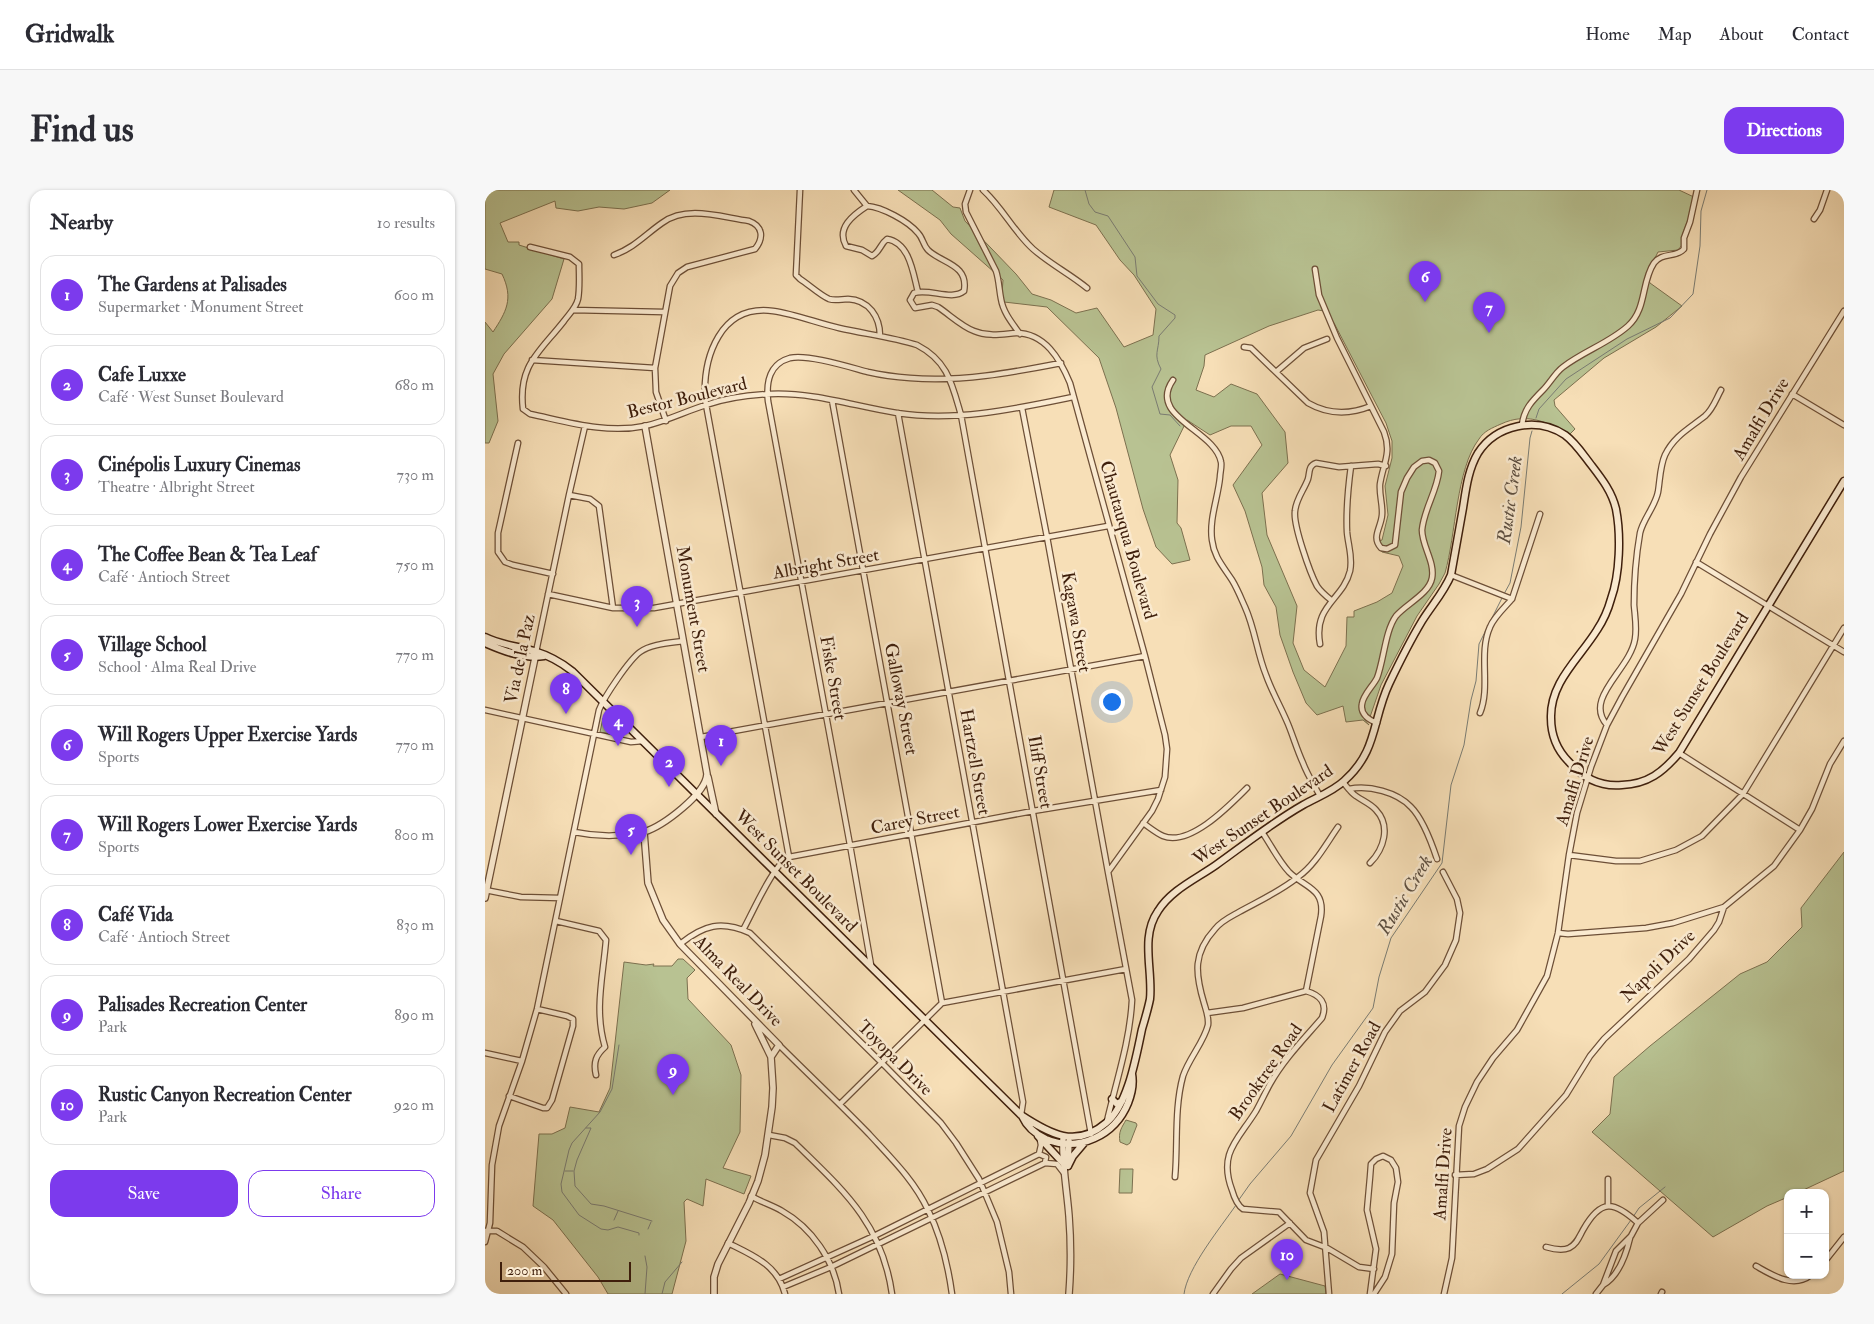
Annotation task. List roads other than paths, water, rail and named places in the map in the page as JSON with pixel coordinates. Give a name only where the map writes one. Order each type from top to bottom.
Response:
[{"type":"main road","name":"West Sunset Boulevard","points":[[485,637],[557,660],[566,666],[1021,1116],[1066,1140],[1091,1134],[1106,1123],[1119,1108],[1124,1098],[1150,999],[1147,946],[1152,921],[1157,911],[1178,890],[1262,832],[1343,782],[1361,762],[1372,740],[1389,684],[1421,623],[1444,590],[1451,575],[1472,465],[1481,450],[1491,439],[1505,430],[1521,425],[1545,427],[1560,432],[1569,438],[1610,491],[1616,509],[1618,563],[1612,598],[1597,630],[1559,683],[1551,709],[1551,724],[1557,746],[1573,767],[1587,778],[1610,786],[1637,784],[1656,776],[1679,753],[1844,482]]},
{"type":"main road","name":"West Sunset Boulevard","points":[[485,643],[500,650],[536,654]]},
{"type":"main road","name":"West Sunset Boulevard","points":[[1021,1116],[1025,1124],[1035,1133],[1051,1140],[1085,1142],[1100,1136],[1113,1127],[1122,1117],[1132,1094],[1134,1081],[1132,1073]]},
{"type":"main road","points":[[1113,1099],[1117,1104],[1120,1104],[1124,1098]]},
{"type":"main road","points":[[1035,1133],[1065,1164],[1085,1142]]},
{"type":"street","points":[[800,190],[796,275],[829,299],[861,301],[869,307],[880,327],[880,336]]},
{"type":"street","points":[[854,190],[867,206]]},
{"type":"street","points":[[970,190],[965,204],[966,212],[996,271],[1005,312],[1020,334]]},
{"type":"street","points":[[983,190],[992,198],[1033,249],[1087,288]]},
{"type":"street","points":[[1521,425],[1525,411],[1530,404],[1562,368],[1617,334],[1636,317],[1648,276],[1655,262],[1659,257],[1682,252],[1684,249],[1684,238],[1690,222],[1697,190]]},
{"type":"street","points":[[1814,219],[1820,210],[1827,190]]},
{"type":"street","points":[[867,206],[876,207],[887,212],[916,230],[928,250],[945,259],[959,270],[965,285],[964,291],[961,294],[955,295],[917,292],[910,261],[899,244],[887,239],[883,242],[877,254],[872,256],[862,250],[846,246],[844,237],[847,223],[851,217],[867,206]]},
{"type":"street","points":[[614,254],[634,246],[668,219],[688,212],[749,221],[756,224],[760,230],[761,238],[755,249],[696,264],[678,273],[669,286],[655,368],[656,392],[665,421]]},
{"type":"street","name":"Bestor Boulevard","points":[[530,247],[570,257],[579,264],[578,300],[573,310],[533,360],[523,380],[523,409],[530,414],[585,426],[614,429],[645,426],[665,421],[706,405],[737,397],[767,394],[805,394],[898,413],[961,415],[1022,408],[1073,397]]},
{"type":"street","points":[[1315,269],[1319,295],[1389,446],[1381,484],[1382,518],[1376,540],[1381,548],[1387,549],[1395,545],[1401,492],[1414,467],[1422,461],[1429,460],[1435,463],[1439,471],[1424,518],[1423,530],[1433,576],[1431,583],[1397,616],[1390,627],[1376,681],[1362,704],[1363,712],[1368,720],[1377,723]]},
{"type":"street","name":"Chautauqua Boulevard","points":[[917,292],[914,293],[911,300],[915,308],[932,305],[939,307],[975,332],[988,335],[1020,334],[1038,339],[1047,345],[1061,363],[1070,383],[1145,656],[1165,734],[1167,749],[1166,767],[1161,790],[1152,811],[1108,872]]},
{"type":"street","points":[[573,310],[664,312]]},
{"type":"street","points":[[743,930],[775,871],[789,857],[706,405],[704,386],[711,349],[727,325],[739,316],[754,311],[771,311],[905,341],[927,350],[942,364],[951,379]]},
{"type":"street","name":"Amalfi Drive","points":[[1444,1294],[1452,1258],[1459,1126],[1477,1082],[1493,1058],[1517,1030],[1547,976],[1558,933],[1577,813],[1587,778],[1607,725],[1622,696],[1662,630],[1709,534],[1741,477],[1844,311]]},
{"type":"street","points":[[1276,372],[1304,348],[1327,339]]},
{"type":"street","points":[[1244,347],[1251,348],[1309,403],[1319,409],[1346,413],[1371,406]]},
{"type":"street","points":[[767,394],[768,380],[775,366],[791,358],[817,360],[870,372],[909,378],[951,379],[1004,374],[1061,363]]},
{"type":"street","points":[[533,360],[655,368]]},
{"type":"street","name":"Iliff Street","points":[[951,379],[961,415],[1091,1134]]},
{"type":"street","points":[[1173,380],[1165,396],[1171,409],[1200,434],[1215,450],[1221,462],[1218,495],[1211,522],[1211,540],[1215,557],[1233,581],[1246,608],[1265,674],[1289,725],[1303,764],[1320,796]]},
{"type":"street","points":[[1607,725],[1601,718],[1599,704],[1633,651],[1636,638],[1634,604],[1640,531],[1655,503],[1664,457],[1670,445],[1682,432],[1705,416],[1711,409],[1721,390]]},
{"type":"street","name":"Fiske Street","points":[[767,394],[851,845],[871,967]]},
{"type":"street","points":[[1792,394],[1844,425]]},
{"type":"street","name":"Galloway Street","points":[[832,400],[942,1003]]},
{"type":"street","name":"Kagawa Street","points":[[1022,408],[1108,872]]},
{"type":"street","name":"Hartzell Street","points":[[898,413],[1023,1102],[1021,1116]]},
{"type":"street","name":"Via de la Paz","points":[[485,898],[569,494],[585,426]]},
{"type":"street","name":"Monument Street","points":[[645,426],[707,774],[716,814]]},
{"type":"street","points":[[518,443],[498,533],[498,552],[505,562],[553,574]]},
{"type":"street","points":[[1331,600],[1321,591],[1315,581],[1295,524],[1295,506],[1308,478],[1310,468],[1313,464],[1351,466],[1378,464],[1386,466]]},
{"type":"street","points":[[1320,644],[1318,634],[1320,622],[1331,600],[1343,585],[1351,566],[1347,502],[1351,466]]},
{"type":"street","points":[[569,494],[590,499],[599,506],[613,608]]},
{"type":"street","points":[[1480,713],[1484,704],[1485,644],[1490,626],[1511,599],[1540,514]]},
{"type":"street","name":"Albright Street","points":[[548,594],[613,608],[643,609],[1108,526]]},
{"type":"street","points":[[1696,562],[1844,652]]},
{"type":"street","points":[[1451,575],[1511,599]]},
{"type":"street","points":[[1569,855],[1616,861],[1640,861],[1676,850],[1702,836],[1743,794],[1844,628]]},
{"type":"street","points":[[485,1242],[486,1231],[490,1224],[493,1165],[499,1126],[522,1061],[537,1008],[594,734],[603,701],[641,651],[659,644],[683,641]]},
{"type":"street","points":[[701,737],[1145,656]]},
{"type":"street","points":[[485,710],[634,742],[643,741]]},
{"type":"street","name":"Napoli Drive","points":[[1455,1175],[1474,1174],[1487,1169],[1518,1149],[1566,1095],[1590,1056],[1604,1039],[1622,1020],[1673,975],[1715,930],[1724,907],[1773,866],[1800,830],[1812,808],[1830,764],[1844,741]]},
{"type":"street","points":[[1679,753],[1800,830]]},
{"type":"street","points":[[574,832],[601,836],[623,836],[653,829],[671,818],[696,794],[705,784],[707,774]]},
{"type":"street","points":[[1343,782],[1354,795],[1375,808],[1383,820],[1385,829],[1384,841],[1377,855],[1370,862]]},
{"type":"street","points":[[1349,789],[1364,787],[1382,791],[1401,799],[1411,807],[1427,835],[1437,859]]},
{"type":"street","points":[[1143,823],[1163,836],[1172,837],[1188,834],[1212,822],[1247,788]]},
{"type":"street","name":"Carey Street","points":[[789,857],[1033,811],[1161,790]]},
{"type":"street","points":[[1175,1177],[1180,1089],[1187,1066],[1207,1028],[1207,1013],[1198,983],[1197,969],[1200,951],[1206,939],[1221,922],[1297,878],[1304,872],[1338,827]]},
{"type":"street","name":"Alma Real Drive","points":[[645,832],[648,883],[663,920],[680,944],[779,1046],[771,1057],[773,1088],[769,1135],[758,1182],[718,1264],[714,1277],[714,1294]]},
{"type":"street","points":[[1207,1013],[1243,1008],[1306,991],[1322,904],[1314,890],[1297,878],[1283,864],[1262,832]]},
{"type":"street","points":[[1106,1123],[1113,1099],[1131,1012],[1131,992],[1108,872]]},
{"type":"street","name":"Latimer Road","points":[[1329,1294],[1323,1246],[1324,1232],[1310,1193],[1316,1160],[1359,1086],[1385,1032],[1400,1011],[1425,992],[1445,965],[1453,949],[1459,928],[1460,913],[1457,899],[1443,872]]},
{"type":"street","points":[[486,890],[521,897],[560,898]]},
{"type":"street","points":[[1558,933],[1568,934],[1646,928],[1673,923],[1724,907]]},
{"type":"street","points":[[556,920],[599,930],[606,940],[599,993],[602,1037],[605,1047],[595,1061],[596,1074]]},
{"type":"street","name":"Toyopa Drive","points":[[680,944],[710,927],[726,925],[750,933],[941,1123],[966,1158],[981,1184],[997,1222],[1003,1244],[1011,1294]]},
{"type":"street","points":[[840,1104],[942,1003],[1126,970]]},
{"type":"street","name":"Brooktree Road","points":[[1306,991],[1322,999],[1324,1012],[1322,1018],[1284,1062],[1269,1084],[1253,1116],[1234,1142],[1226,1165],[1226,1172],[1239,1206],[1247,1210],[1279,1212],[1306,1240],[1323,1246],[1359,1266],[1374,1269]]},
{"type":"street","points":[[509,1096],[543,1108],[547,1108],[552,1100],[573,1026],[573,1019],[537,1008]]},
{"type":"street","points":[[753,1019],[771,1057]]},
{"type":"street","points":[[779,1046],[840,1104],[911,1181],[928,1210],[948,1263],[952,1294]]},
{"type":"street","points":[[485,1053],[522,1061]]},
{"type":"street","points":[[769,1135],[788,1139],[795,1143],[856,1205],[878,1244],[886,1266],[892,1294]]},
{"type":"street","points":[[1039,1154],[1040,1139]]},
{"type":"street","points":[[1066,1140],[1065,1164],[1071,1243],[1069,1294]]},
{"type":"street","points":[[779,1279],[874,1236],[1039,1154]]},
{"type":"street","points":[[1039,1154],[1046,1157],[1045,1163]]},
{"type":"street","points":[[1383,1156],[1391,1160],[1396,1168],[1398,1182],[1394,1203],[1392,1254],[1385,1277],[1372,1294],[1375,1249],[1367,1210],[1369,1177],[1371,1164],[1376,1158],[1383,1156]]},
{"type":"street","points":[[783,1287],[831,1267],[985,1194],[1045,1163],[1057,1164],[1066,1176]]},
{"type":"street","points":[[1607,1179],[1608,1206]]},
{"type":"street","points":[[751,1196],[782,1210],[813,1236],[827,1258],[839,1294]]},
{"type":"street","points":[[1603,1285],[1617,1272],[1638,1223],[1663,1200]]},
{"type":"street","points":[[1546,1247],[1564,1249],[1574,1245],[1596,1212],[1608,1206],[1623,1210],[1638,1223]]},
{"type":"street","points":[[490,1224],[497,1231],[535,1257],[566,1294]]},
{"type":"street","points":[[1213,1294],[1241,1258],[1291,1224]]},
{"type":"street","points":[[486,1231],[497,1231]]},
{"type":"street","points":[[1596,1294],[1603,1285],[1616,1251],[1631,1236]]},
{"type":"street","points":[[1829,1256],[1844,1237]]},
{"type":"street","points":[[728,1243],[762,1261],[779,1279],[785,1294]]},
{"type":"street","points":[[1756,1266],[1787,1281],[1802,1279]]},
{"type":"waterway","points":[[1085,190],[1089,204],[1095,212],[1108,216],[1135,257],[1137,276],[1158,304],[1175,315],[1175,318],[1159,336],[1157,356],[1161,369],[1152,387],[1160,414],[1170,415],[1180,426]]},
{"type":"waterway","name":"Rustic Creek","points":[[1536,418],[1539,409],[1566,379],[1627,339],[1670,318],[1693,294],[1700,246],[1701,211],[1707,190]]},
{"type":"waterway","name":"Rustic Creek","points":[[1504,594],[1510,583],[1521,527],[1532,431]]},
{"type":"waterway","name":"Rustic Creek","points":[[1238,1201],[1291,1136],[1332,1065],[1373,1008],[1379,977],[1391,938],[1442,863],[1451,785],[1464,745],[1476,681],[1479,644],[1502,598]]},
{"type":"waterway","points":[[619,1045],[612,1089],[600,1112],[572,1143],[561,1184],[562,1192],[579,1215],[601,1229],[608,1230],[618,1227],[639,1233],[639,1235]]},
{"type":"waterway","points":[[586,1128],[591,1128],[577,1160],[574,1171],[575,1186],[591,1204],[604,1206],[652,1221]]},
{"type":"waterway","points":[[565,1171],[573,1171]]},
{"type":"waterway","points":[[1633,1217],[1639,1208],[1665,1187]]},
{"type":"waterway","name":"Rustic Creek","points":[[1184,1294],[1186,1284],[1198,1260],[1236,1205]]},
{"type":"waterway","points":[[614,1220],[618,1211]]},
{"type":"waterway","points":[[1562,1294],[1599,1264],[1631,1220]]},
{"type":"waterway","points":[[648,1229],[651,1222]]},
{"type":"waterway","points":[[645,1256],[647,1267],[645,1294]]},
{"type":"waterway","points":[[662,1294],[665,1282],[682,1262]]},
{"type":"place","name":"Will Rogers Upper Exercise Yards","points":[[1425,302]]},
{"type":"place","name":"Will Rogers Lower Exercise Yards","points":[[1489,333]]},
{"type":"place","name":"Cinépolis Luxury Cinemas","points":[[637,627]]},
{"type":"place","name":"Café Vida","points":[[566,714]]},
{"type":"place","name":"The Coffee Bean & Tea Leaf","points":[[618,746]]},
{"type":"place","name":"The Gardens at Palisades","points":[[721,766]]},
{"type":"place","name":"Cafe Luxxe","points":[[669,787]]},
{"type":"place","name":"Village School","points":[[631,855]]},
{"type":"place","name":"Palisades Recreation Center","points":[[673,1095]]},
{"type":"place","name":"Rustic Canyon Recreation Center","points":[[1287,1280]]}]
